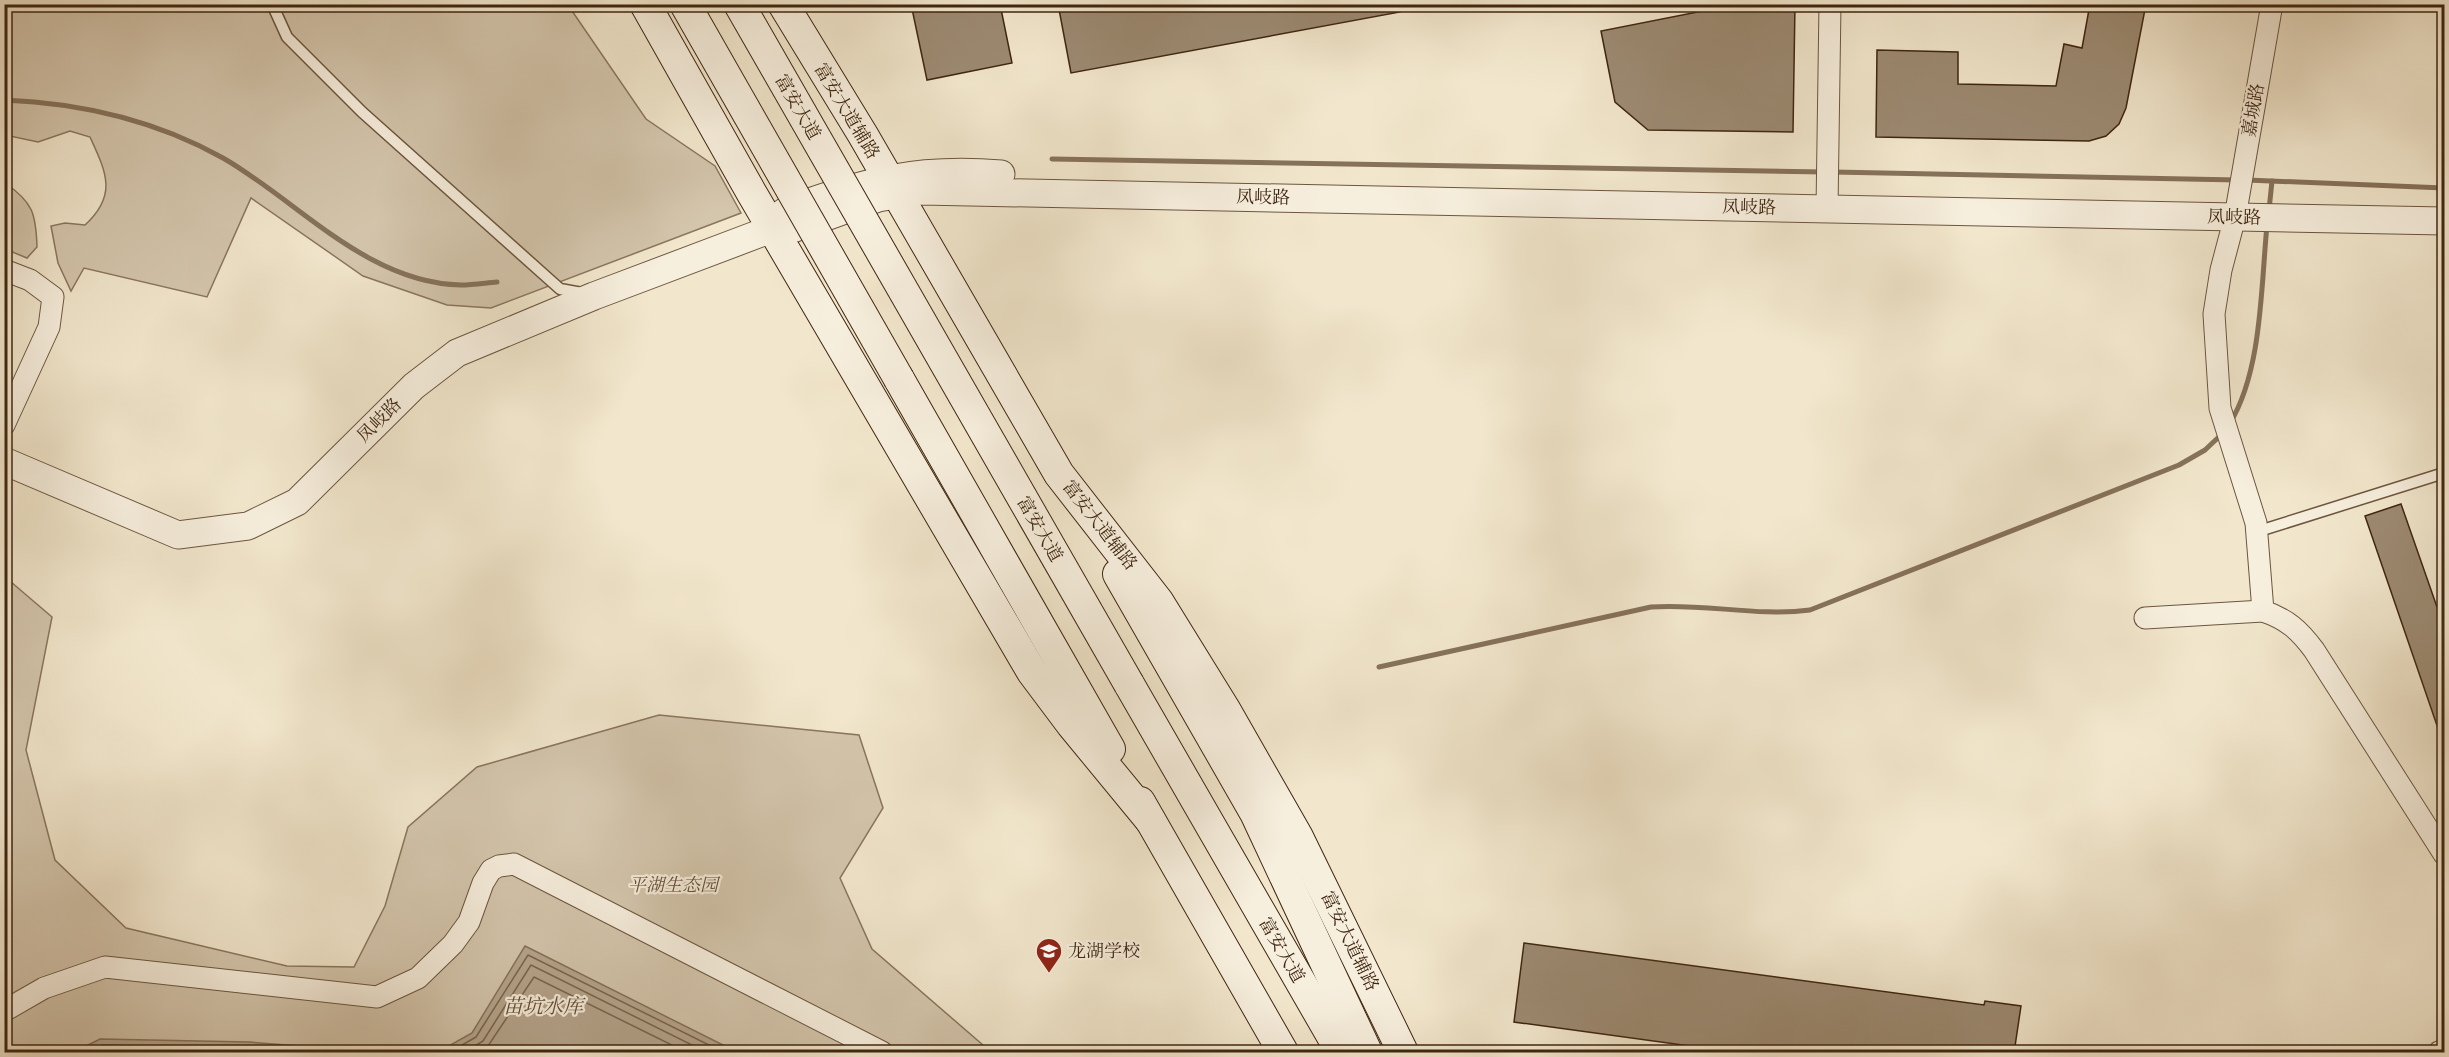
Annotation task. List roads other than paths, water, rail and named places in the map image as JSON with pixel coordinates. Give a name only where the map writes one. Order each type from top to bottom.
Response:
[{"type":"main road","points":[[645,4],[768,229],[1032,672],[1071,724],[1150,820]]},
{"type":"main road","points":[[685,4],[1283,1053]]},
{"type":"main road","name":"富安大道","points":[[739,4],[1341,1053]]},
{"type":"main road","name":"富安大道辅路","points":[[783,4],[892,186],[1059,474],[1158,601],[1227,711],[1298,837],[1403,1053]]},
{"type":"main road","points":[[796,4],[862,135]]},
{"type":"main road","points":[[1059,474],[1255,813],[1367,1053]]},
{"type":"street","points":[[1827,208],[1830,4]]},
{"type":"street","name":"嘉城路","points":[[2264,611],[2256,532],[2249,495],[2232,451],[2220,408],[2214,314],[2221,270],[2235,216],[2272,4]]},
{"type":"street","name":"凤岐路","points":[[4,462],[178,535],[248,526],[297,502],[414,386],[457,353],[594,296],[768,229],[795,228],[858,204],[892,186],[941,191],[2445,221]]},
{"type":"street","points":[[4,270],[30,280],[54,297],[49,327],[4,425]]},
{"type":"street","points":[[2145,618],[2264,611],[2283,618],[2298,629],[2314,650],[2445,854]]},
{"type":"street","points":[[4,1011],[44,988],[105,968],[377,998],[418,978],[446,951],[469,922],[483,883],[491,870],[499,866],[514,864],[882,1053]]},
{"type":"street","points":[[2439,1053],[2445,1050]]},
{"type":"lane","points":[[272,4],[286,37],[362,112],[523,259],[560,289],[594,296]]},
{"type":"lane","points":[[2256,532],[2445,473]]},
{"type":"water","name":"苗坑水库","points":[[525,946],[737,1052],[438,1052],[472,1033]]},
{"type":"water","points":[[100,1039],[249,1042],[378,1052],[74,1052]]},
{"type":"waterway","points":[[4,100],[89,110],[171,133],[223,158],[335,237],[395,270],[427,281],[461,285],[497,282]]},
{"type":"waterway","points":[[1052,159],[1824,172]]},
{"type":"waterway","points":[[1833,172],[2238,180]]},
{"type":"waterway","points":[[2247,180],[2444,188]]},
{"type":"waterway","points":[[2269,210],[2272,181]]},
{"type":"waterway","points":[[2230,423],[2241,402],[2254,354],[2267,225]]},
{"type":"waterway","points":[[1379,667],[1651,607],[1671,606],[1770,612],[1810,610],[2179,465],[2205,450],[2223,433]]},
{"type":"place","name":"龙湖学校","points":[[1049,974]]},
{"type":"park label","name":"平湖生态园","points":[[673,885]]}]
